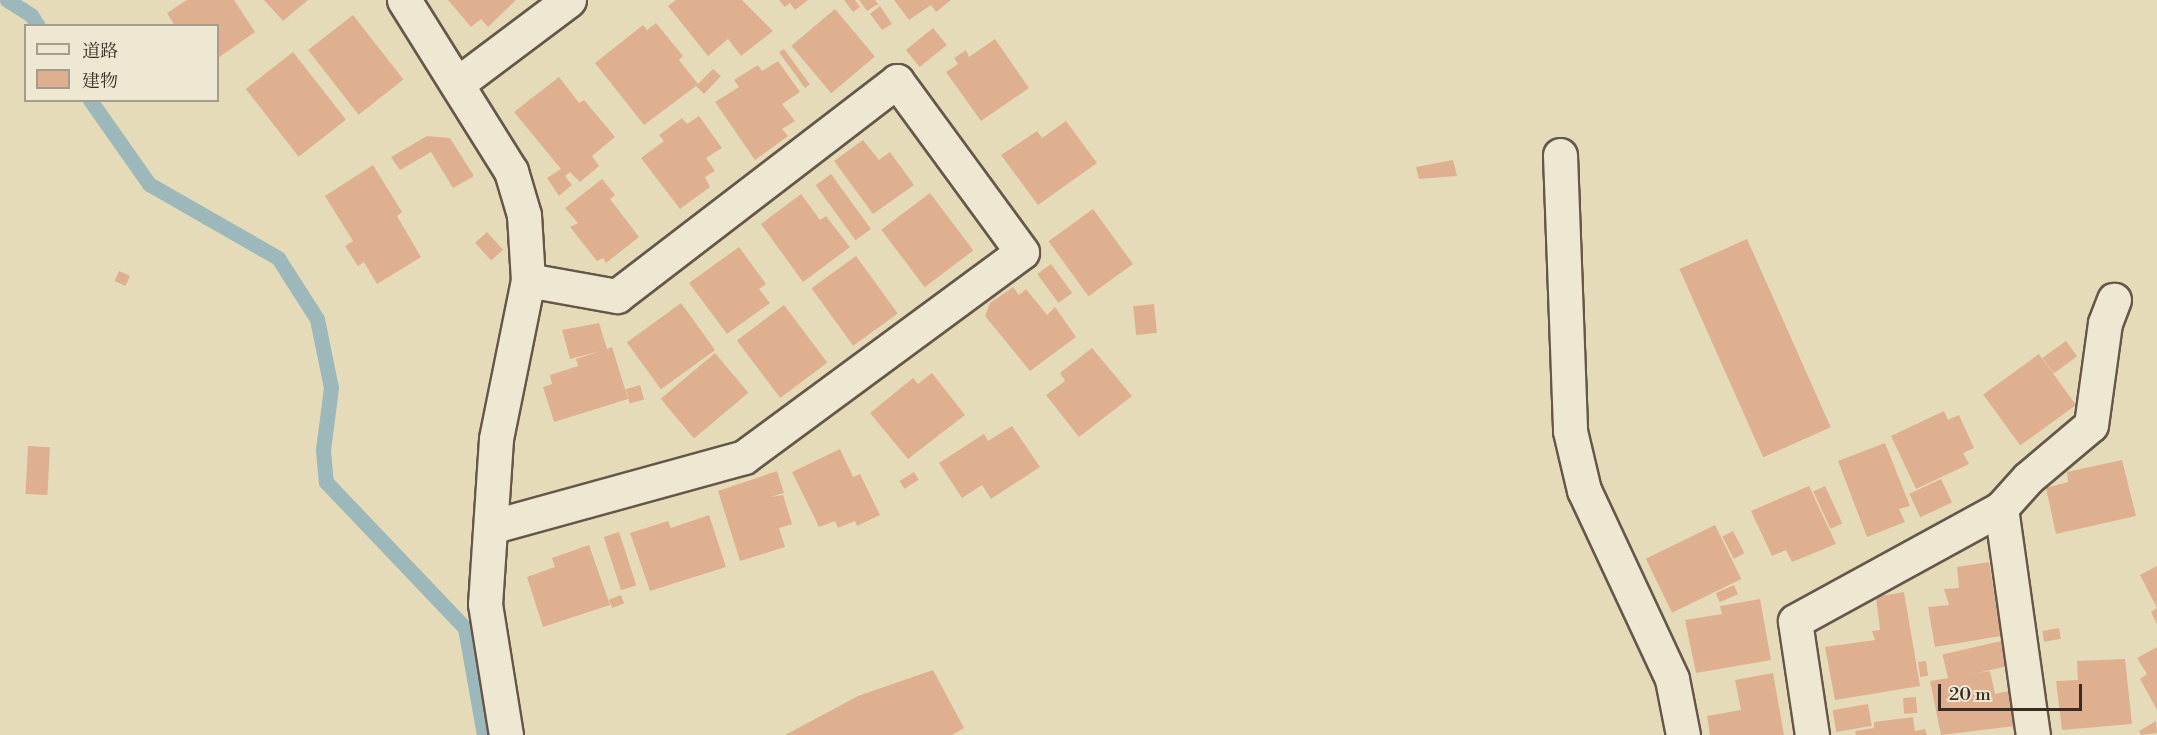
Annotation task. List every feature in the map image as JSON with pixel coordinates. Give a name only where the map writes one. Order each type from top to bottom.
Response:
[{"type":"street","points":[[404,0],[510,171],[524,215],[528,280],[496,439],[494,526],[485,604],[506,735]]},
{"type":"street","points":[[457,84],[569,0]]},
{"type":"street","points":[[494,526],[744,457],[1022,252],[897,81],[617,296],[528,280]]},
{"type":"street","points":[[1560,155],[1570,431],[1584,490],[1672,679],[1683,735]]},
{"type":"street","points":[[1812,735],[1795,621],[2001,508],[2028,478],[2091,425],[2105,323],[2114,300]]},
{"type":"street","points":[[2001,508],[2033,735]]},
{"type":"building","points":[[187,0],[234,0],[255,32],[219,57],[219,24],[174,24],[167,13]]},
{"type":"building","points":[[264,0],[308,0],[283,21]]},
{"type":"building","points":[[448,0],[516,0],[488,27],[481,19],[471,27]]},
{"type":"building","points":[[676,0],[742,0],[773,31],[741,56],[728,39],[708,56],[668,6]]},
{"type":"building","points":[[779,0],[808,0],[795,10],[790,3],[785,7]]},
{"type":"building","points":[[844,0],[855,0],[860,7],[853,12]]},
{"type":"building","points":[[859,0],[875,0],[878,4],[867,11]]},
{"type":"building","points":[[894,0],[951,0],[936,12],[931,5],[909,20]]},
{"type":"building","points":[[880,6],[892,24],[882,30],[870,14]]},
{"type":"building","points":[[835,9],[875,56],[831,93],[791,46]]},
{"type":"building","points":[[353,15],[403,80],[359,115],[308,50]]},
{"type":"building","points":[[656,23],[683,56],[679,60],[698,84],[713,69],[721,76],[704,94],[696,86],[644,125],[595,63],[643,25],[647,30]]},
{"type":"building","points":[[933,28],[947,45],[920,67],[906,50]]},
{"type":"building","points":[[995,39],[1029,88],[981,121],[946,72],[958,64],[954,58],[966,50],[969,57]]},
{"type":"building","points":[[784,49],[810,85],[805,88],[779,53]]},
{"type":"building","points":[[293,52],[346,120],[299,157],[246,89]]},
{"type":"building","points":[[778,61],[800,92],[782,104],[795,121],[782,129],[788,136],[755,160],[715,102],[739,87],[734,80],[758,65],[762,71]]},
{"type":"building","points":[[559,77],[579,103],[584,100],[615,137],[592,156],[599,166],[580,182],[570,172],[565,176],[572,185],[559,196],[547,178],[561,169],[514,112]]},
{"type":"building","points":[[699,116],[722,148],[706,158],[715,171],[705,177],[710,187],[680,209],[641,158],[664,141],[659,135],[682,118],[687,124]]},
{"type":"building","points":[[1066,121],[1097,163],[1038,205],[1001,155],[1037,131],[1042,138]]},
{"type":"building","points":[[427,136],[450,138],[474,176],[453,188],[431,152],[400,170],[391,157]]},
{"type":"building","points":[[863,140],[879,160],[890,152],[914,185],[873,214],[834,161]]},
{"type":"building","points":[[1453,160],[1457,176],[1419,179],[1416,167]]},
{"type":"building","points":[[373,165],[402,212],[397,216],[421,257],[377,284],[364,262],[358,266],[345,246],[353,241],[325,196]]},
{"type":"building","points":[[831,174],[871,229],[856,240],[816,185]]},
{"type":"building","points":[[602,179],[615,195],[610,199],[639,237],[606,263],[603,258],[597,261],[570,227],[578,223],[565,208]]},
{"type":"building","points":[[930,193],[973,251],[925,287],[881,230]]},
{"type":"building","points":[[801,194],[820,220],[826,216],[850,247],[803,282],[761,224]]},
{"type":"building","points":[[1093,209],[1133,264],[1088,296],[1049,241]]},
{"type":"building","points":[[487,232],[503,250],[491,261],[475,243]]},
{"type":"building","points":[[1747,239],[1831,427],[1763,457],[1679,269]]},
{"type":"building","points":[[739,247],[766,284],[759,289],[770,303],[727,334],[689,283]]},
{"type":"building","points":[[856,256],[898,313],[853,346],[812,288]]},
{"type":"building","points":[[1051,264],[1072,293],[1058,303],[1037,274]]},
{"type":"building","points":[[119,271],[130,276],[125,286],[115,281]]},
{"type":"building","points":[[1013,287],[1019,295],[1026,289],[1047,315],[1055,307],[1076,337],[1030,371],[985,316],[990,303]]},
{"type":"building","points":[[681,303],[715,350],[661,389],[627,342]]},
{"type":"building","points":[[1154,304],[1157,333],[1136,335],[1133,306]]},
{"type":"building","points":[[784,305],[827,363],[780,398],[737,341]]},
{"type":"building","points":[[599,323],[607,349],[612,347],[628,399],[554,422],[543,387],[552,384],[550,375],[578,366],[576,359],[601,351],[570,359],[562,330]]},
{"type":"building","points":[[2066,341],[2077,356],[2054,373],[2043,358]]},
{"type":"building","points":[[1092,348],[1132,396],[1079,437],[1046,395],[1065,381],[1060,373]]},
{"type":"building","points":[[715,353],[748,393],[694,438],[661,399]]},
{"type":"building","points":[[2039,354],[2076,405],[2020,446],[1983,395]]},
{"type":"building","points":[[932,373],[965,415],[908,459],[870,413],[913,378],[918,384]]},
{"type":"building","points":[[640,385],[644,399],[630,404],[626,389]]},
{"type":"building","points":[[1944,411],[1948,420],[1959,415],[1974,448],[1963,453],[1969,464],[1916,489],[1891,436]]},
{"type":"building","points":[[1012,426],[1040,467],[991,499],[982,485],[962,498],[939,463],[984,434],[988,441]]},
{"type":"building","points":[[1885,443],[1910,506],[1899,509],[1905,522],[1867,537],[1838,461]]},
{"type":"building","points":[[28,446],[50,447],[47,495],[25,494]]},
{"type":"building","points":[[840,449],[853,477],[860,474],[880,515],[857,526],[855,521],[838,528],[835,521],[819,527],[792,472]]},
{"type":"building","points":[[2122,460],[2136,516],[2056,534],[2046,488],[2068,482],[2067,472]]},
{"type":"building","points":[[777,471],[784,493],[770,497],[783,495],[792,524],[779,528],[785,547],[740,561],[718,491]]},
{"type":"building","points":[[914,472],[919,480],[904,489],[900,481]]},
{"type":"building","points":[[1941,479],[1952,503],[1920,517],[1909,494]]},
{"type":"building","points":[[1809,486],[1836,544],[1792,562],[1786,550],[1772,556],[1751,511]]},
{"type":"building","points":[[1825,486],[1842,523],[1831,529],[1813,491]]},
{"type":"building","points":[[709,515],[726,567],[650,591],[630,533],[668,521],[671,528]]},
{"type":"building","points":[[1715,525],[1741,579],[1672,613],[1646,559]]},
{"type":"building","points":[[1733,531],[1744,553],[1734,559],[1722,536]]},
{"type":"building","points":[[619,532],[636,585],[621,590],[604,537]]},
{"type":"building","points":[[589,545],[610,605],[543,627],[527,577],[555,567],[552,558]]},
{"type":"building","points":[[1989,562],[2001,636],[1935,647],[1928,607],[1949,605],[1944,589],[1959,588],[1957,567]]},
{"type":"building","points":[[2157,566],[2157,608],[2140,575]]},
{"type":"building","points":[[1734,585],[1738,594],[1720,602],[1716,593]]},
{"type":"building","points":[[1904,592],[1920,686],[1835,700],[1825,647],[1875,640],[1872,631],[1880,630],[1876,597]]},
{"type":"building","points":[[621,595],[624,603],[612,608],[609,600]]},
{"type":"building","points":[[1760,599],[1771,660],[1696,673],[1685,620],[1722,614],[1720,606]]},
{"type":"building","points":[[2157,608],[2157,624],[2151,612]]},
{"type":"building","points":[[2059,628],[2061,639],[2044,642],[2042,631]]},
{"type":"building","points":[[2001,641],[2007,666],[1948,680],[1943,654]]},
{"type":"building","points":[[2157,647],[2157,710],[2140,679],[2147,674],[2137,658]]},
{"type":"building","points":[[2125,659],[2132,724],[2062,730],[2056,681],[2078,680],[2077,661]]},
{"type":"building","points":[[1926,661],[1928,676],[1920,677],[1918,662]]},
{"type":"building","points":[[933,670],[964,728],[952,735],[785,735],[858,696]]},
{"type":"building","points":[[1990,671],[1995,694],[2009,691],[2015,726],[1941,735],[1930,681]]},
{"type":"building","points":[[1773,673],[1784,735],[1710,735],[1707,716],[1741,710],[1735,680]]},
{"type":"building","points":[[1916,697],[1917,713],[1904,714],[1903,698]]},
{"type":"building","points":[[1868,704],[1872,726],[1836,732],[1833,710]]},
{"type":"building","points":[[1913,717],[1915,731],[1925,729],[1927,735],[1856,735],[1855,731],[1874,728],[1874,722]]},
{"type":"building","points":[[2156,721],[2157,733],[2141,735],[2139,731]]},
{"type":"waterway","points":[[7,0],[31,15],[37,24]]},
{"type":"waterway","points":[[91,102],[149,184],[278,258],[317,319],[331,388],[323,450],[326,482],[465,628],[484,735]]}]
